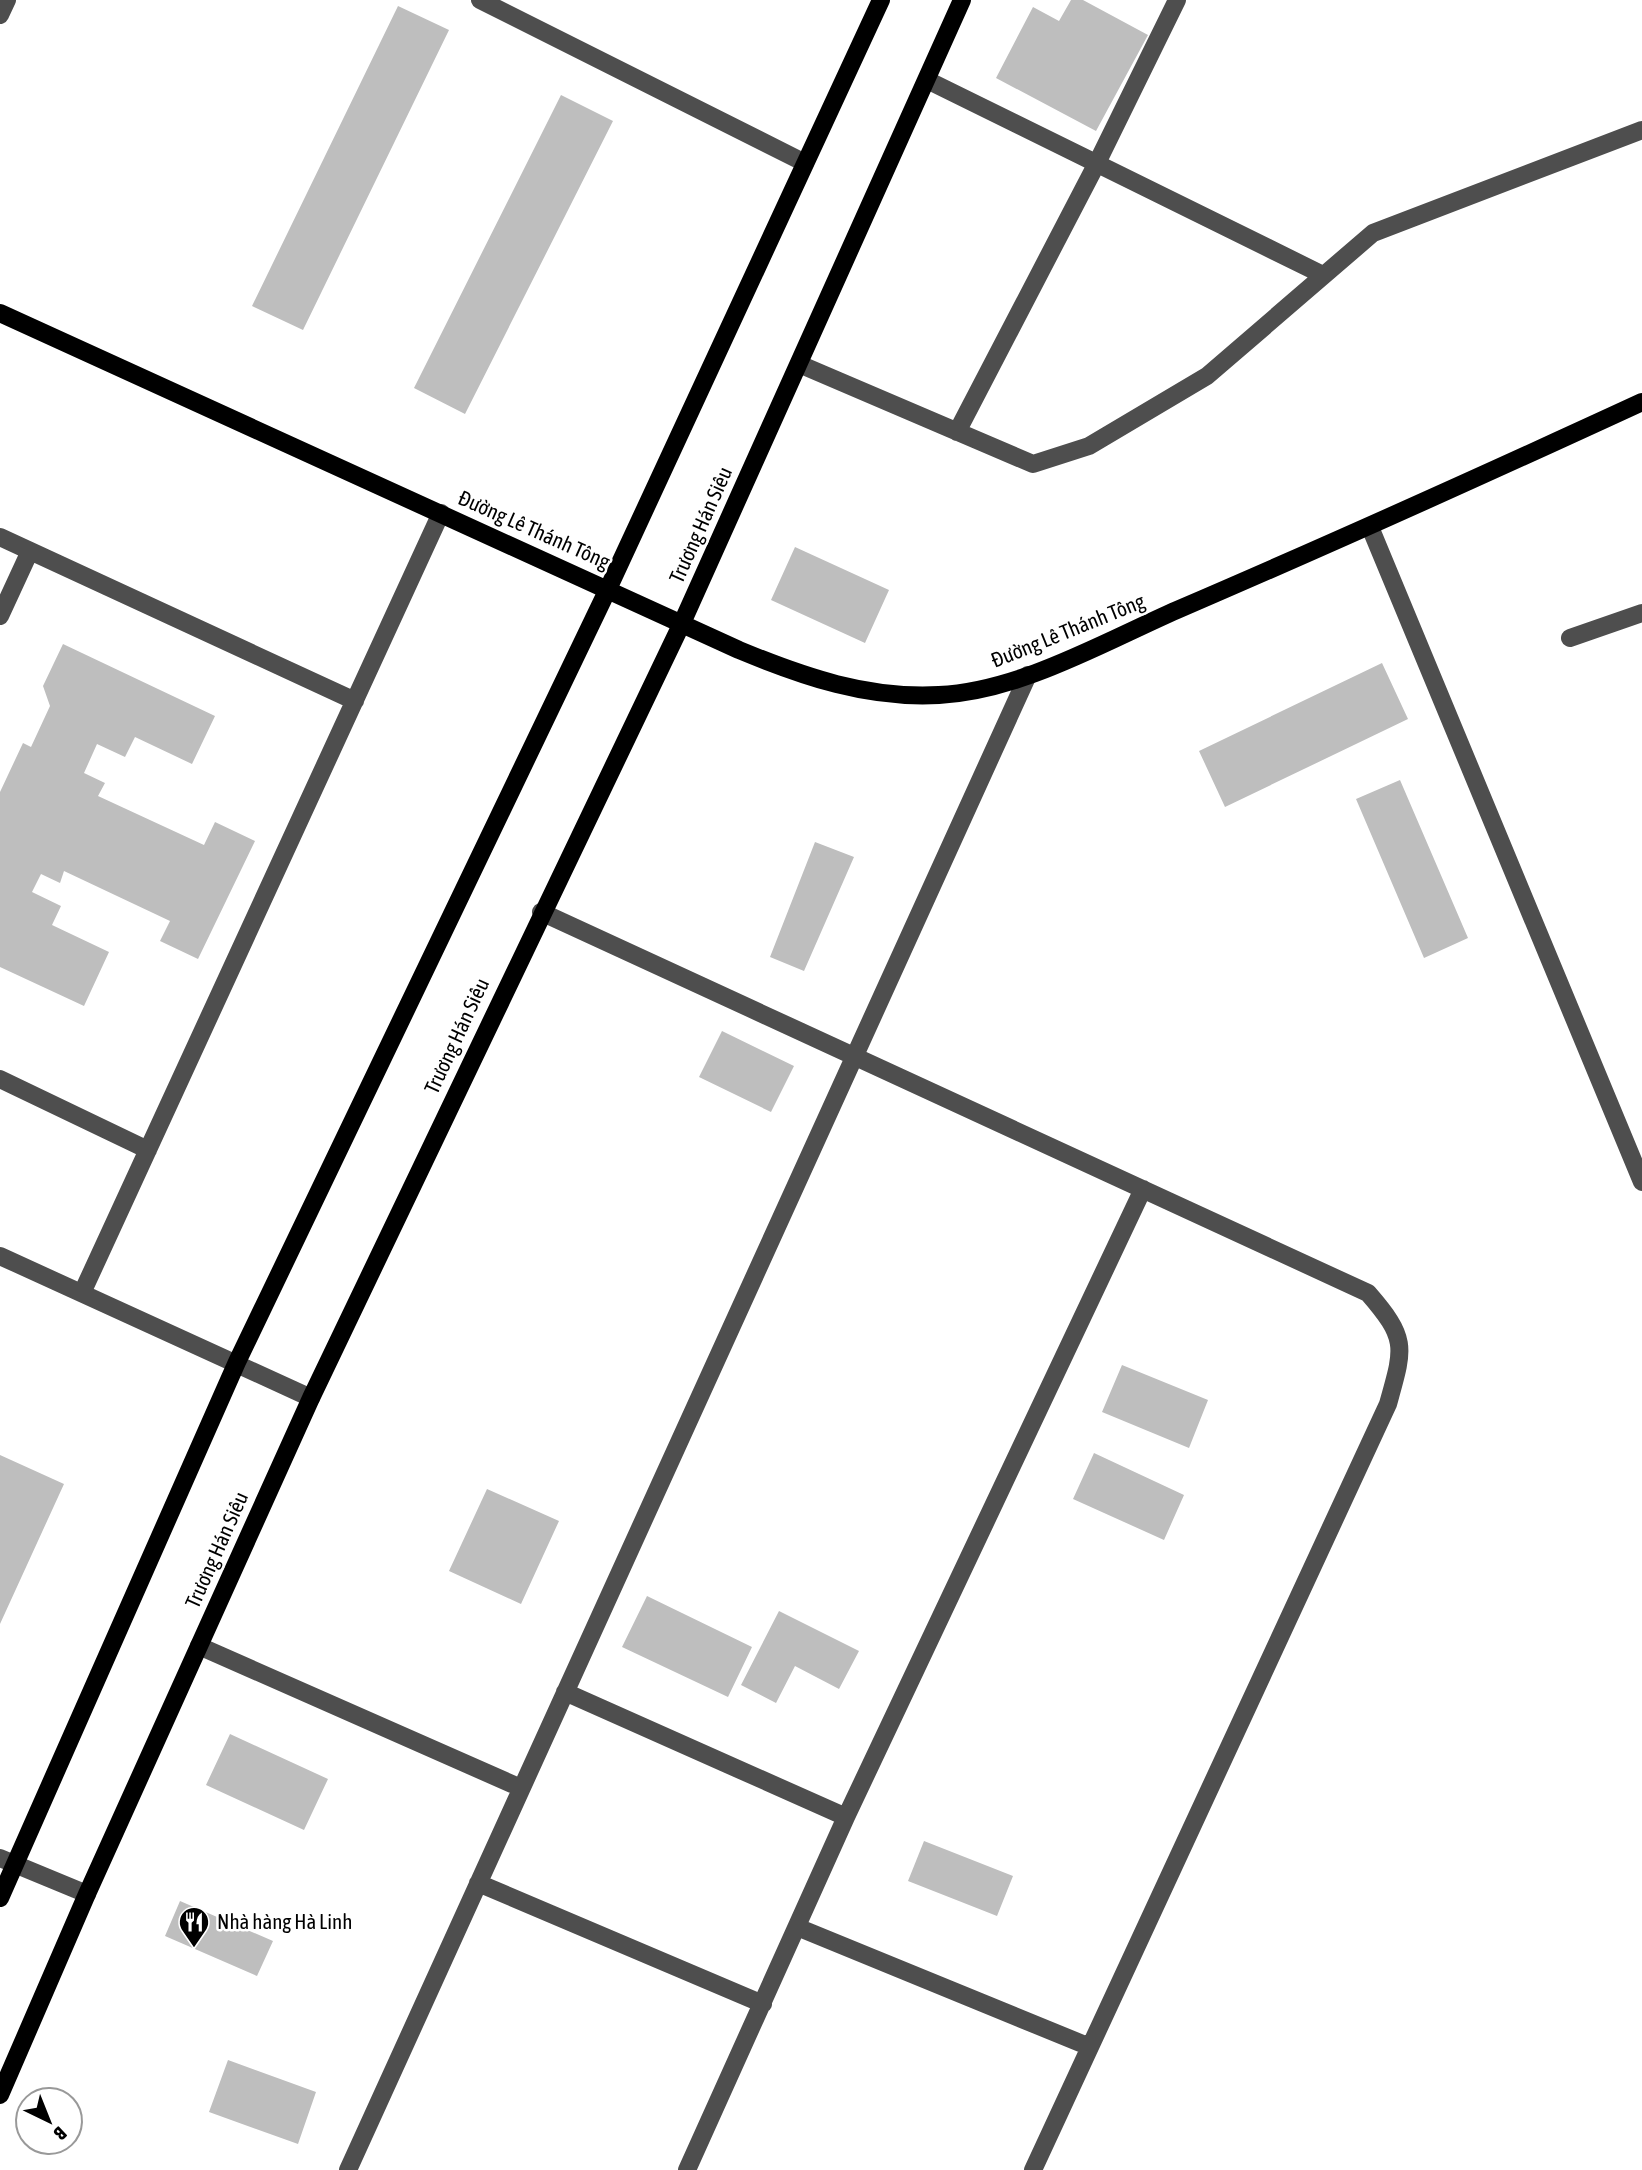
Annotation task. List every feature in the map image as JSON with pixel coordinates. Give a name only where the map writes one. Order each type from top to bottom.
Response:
[{"type":"main road","points":[[0,1898],[7,1862],[237,1362],[608,589],[880,0]]},
{"type":"main road","name":"Trương Hán Siêu","points":[[0,2095],[87,1894],[311,1398],[541,912],[682,623],[962,0]]},
{"type":"main road","name":"Đường Lê Thánh Tông","points":[[0,313],[784,669],[863,691],[941,695],[984,689],[1028,675],[1370,527],[1642,402]]},
{"type":"street","points":[[0,15],[7,0]]},
{"type":"street","points":[[480,0],[806,163]]},
{"type":"street","points":[[957,432],[1097,163],[1177,0]]},
{"type":"street","points":[[927,80],[1323,275]]},
{"type":"street","points":[[799,364],[1033,464],[1088,446],[1207,376],[1373,233],[1642,130]]},
{"type":"street","points":[[82,1293],[441,513]]},
{"type":"street","points":[[1370,527],[1642,1182]]},
{"type":"street","points":[[0,537],[355,701]]},
{"type":"street","points":[[0,616],[30,551]]},
{"type":"street","points":[[1570,638],[1642,612]]},
{"type":"street","points":[[348,2170],[1028,675]]},
{"type":"street","points":[[541,912],[1368,1293],[1394,1322],[1402,1357],[1388,1404],[1033,2170]]},
{"type":"street","points":[[0,1079],[148,1150]]},
{"type":"street","points":[[687,2170],[846,1817],[1143,1189]]},
{"type":"street","points":[[0,1256],[311,1398]]},
{"type":"street","points":[[199,1646],[521,1788]]},
{"type":"street","points":[[565,1692],[846,1817]]},
{"type":"street","points":[[7,1862],[87,1894]]},
{"type":"street","points":[[478,1883],[763,2004]]},
{"type":"street","points":[[797,1927],[1090,2047]]},
{"type":"building","points":[[1071,0],[1083,0],[1148,35],[1096,131],[996,78],[1033,7],[1059,21]]},
{"type":"building","points":[[398,6],[449,30],[303,330],[252,306]]},
{"type":"building","points":[[561,95],[613,121],[465,414],[414,388]]},
{"type":"building","points":[[795,547],[889,590],[865,643],[771,600]]},
{"type":"building","points":[[63,644],[215,716],[192,764],[135,737],[125,757],[97,744],[84,773],[105,783],[98,796],[204,845],[215,822],[255,841],[198,959],[160,941],[170,921],[64,871],[60,883],[41,874],[32,892],[61,906],[52,925],[109,952],[84,1006],[0,967],[0,792],[23,743],[31,747],[50,706],[43,686]]},
{"type":"building","points":[[1382,663],[1408,719],[1225,807],[1199,751]]},
{"type":"building","points":[[1400,780],[1468,938],[1424,958],[1356,799]]},
{"type":"building","points":[[815,842],[854,857],[804,971],[770,957]]},
{"type":"building","points":[[722,1031],[794,1066],[771,1112],[699,1077]]},
{"type":"building","points":[[1122,1365],[1208,1400],[1189,1448],[1102,1412]]},
{"type":"building","points":[[1094,1453],[1184,1495],[1164,1540],[1073,1499]]},
{"type":"building","points":[[0,1455],[64,1484],[0,1624]]},
{"type":"building","points":[[487,1489],[559,1521],[521,1604],[449,1571]]},
{"type":"building","points":[[647,1596],[752,1647],[728,1697],[622,1647]]},
{"type":"building","points":[[779,1611],[859,1651],[839,1689],[795,1666],[776,1703],[741,1685]]},
{"type":"building","points":[[230,1734],[328,1779],[304,1830],[206,1785]]},
{"type":"building","points":[[924,1841],[1013,1876],[997,1916],[908,1881]]},
{"type":"building","points":[[180,1901],[273,1941],[257,1976],[165,1936]]},
{"type":"building","points":[[228,2060],[316,2092],[298,2144],[209,2112]]},
{"type":"place","name":"Nhà hàng Hà Linh","points":[[194,1949]]}]
